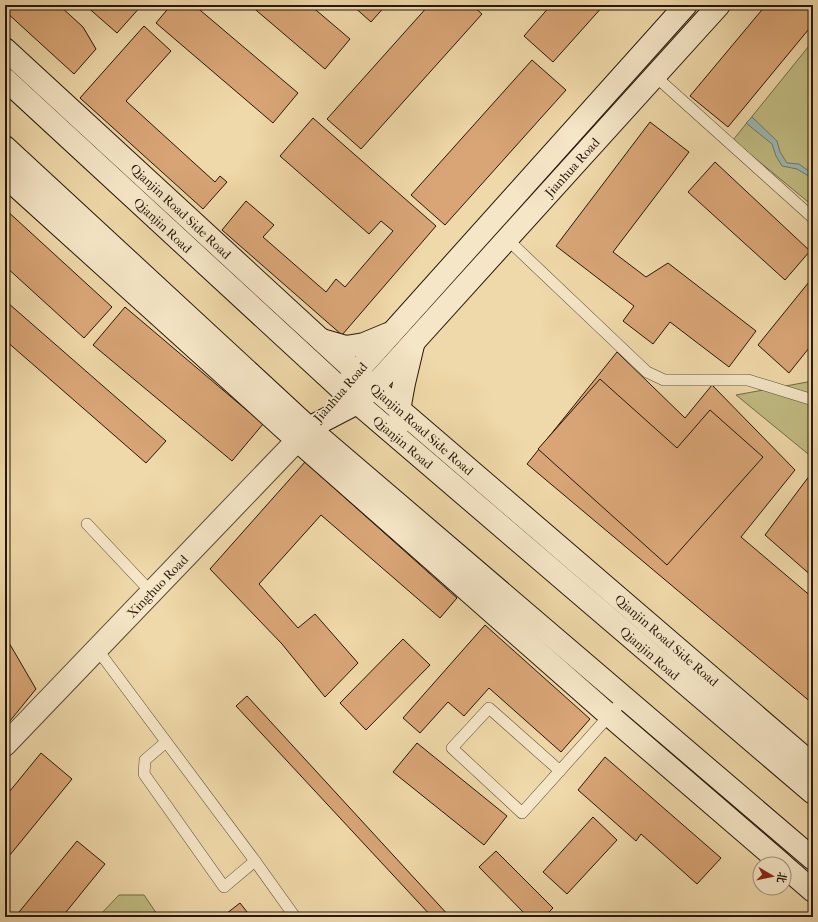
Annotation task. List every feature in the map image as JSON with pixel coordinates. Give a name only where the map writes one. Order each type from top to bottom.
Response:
[{"type":"main road","name":"Jianhua Road","points":[[349,396],[357,373],[686,5]]},
{"type":"main road","name":"Jianhua Road","points":[[303,434],[349,396],[373,387],[719,5]]},
{"type":"main road","name":"Qianjin Road Side Road","points":[[5,49],[357,373],[813,765]]},
{"type":"main road","name":"Qianjin Road","points":[[5,79],[349,396],[813,793]]},
{"type":"main road","points":[[5,147],[303,434],[609,715],[773,856]]},
{"type":"main road","points":[[5,176],[303,434],[625,698],[813,859]]},
{"type":"main road","points":[[269,322],[300,335],[346,347],[364,344],[393,332]]},
{"type":"main road","points":[[414,342],[404,383],[400,410],[407,433],[428,463]]},
{"type":"main road","name":"Xinghuo Road","points":[[5,745],[303,434]]},
{"type":"main road","points":[[792,872],[813,890]]},
{"type":"lane","points":[[655,76],[813,218]]},
{"type":"lane","points":[[507,239],[647,372],[664,380],[748,380],[813,400]]},
{"type":"lane","points":[[87,524],[151,592]]},
{"type":"lane","points":[[97,649],[295,917]]},
{"type":"lane","points":[[560,770],[489,708],[452,748],[522,814],[625,698]]},
{"type":"lane","points":[[166,742],[145,760],[144,774],[224,886],[255,861]]},
{"type":"shaded area","points":[[813,41],[813,206],[733,140]]},
{"type":"shaded area","points":[[813,381],[813,458],[736,395]]},
{"type":"shaded area","points":[[119,895],[144,895],[159,917],[98,917]]},
{"type":"water","points":[[752,117],[777,141],[780,152],[787,163],[799,164],[813,174],[813,180],[797,169],[782,166],[776,156],[772,144],[746,123]]},
{"type":"building","points":[[5,5],[59,5],[83,27],[96,49],[74,74],[5,11]]},
{"type":"building","points":[[85,5],[142,5],[117,33]]},
{"type":"building","points":[[171,5],[194,5],[298,93],[273,123],[156,23]]},
{"type":"building","points":[[250,5],[310,5],[350,39],[325,69]]},
{"type":"building","points":[[352,5],[386,5],[371,22]]},
{"type":"building","points":[[429,5],[472,5],[482,14],[361,149],[327,119]]},
{"type":"building","points":[[551,5],[604,5],[553,62],[524,36]]},
{"type":"building","points":[[766,5],[813,5],[813,24],[728,127],[690,96]]},
{"type":"building","points":[[144,26],[171,51],[126,101],[215,182],[220,176],[227,182],[203,209],[80,98]]},
{"type":"building","points":[[532,60],[566,90],[445,225],[411,195]]},
{"type":"building","points":[[313,118],[436,226],[342,335],[222,230],[246,201],[274,225],[263,237],[326,292],[336,279],[345,287],[393,231],[381,221],[369,234],[280,156]]},
{"type":"building","points":[[650,122],[689,152],[613,252],[646,277],[668,263],[756,331],[729,367],[670,322],[653,344],[623,321],[634,306],[556,246]]},
{"type":"building","points":[[715,162],[810,251],[785,280],[688,192]]},
{"type":"building","points":[[5,209],[112,307],[84,338],[5,266]]},
{"type":"building","points":[[813,277],[813,343],[789,373],[758,345]]},
{"type":"building","points":[[8,303],[166,441],[146,463],[5,340],[5,306]]},
{"type":"building","points":[[125,307],[263,424],[232,461],[93,345]]},
{"type":"building","points":[[617,352],[685,418],[712,385],[795,470],[741,537],[813,598],[813,704],[527,464]]},
{"type":"building","points":[[600,379],[677,448],[710,410],[763,457],[667,565],[538,449]]},
{"type":"building","points":[[305,462],[457,598],[440,618],[321,515],[259,584],[298,628],[315,614],[358,663],[325,697],[282,644],[210,569]]},
{"type":"building","points":[[813,471],[813,577],[765,535]]},
{"type":"building","points":[[485,625],[590,719],[561,752],[489,688],[464,716],[448,702],[420,733],[403,718]]},
{"type":"building","points":[[5,636],[36,689],[5,727],[5,686],[9,681],[5,675]]},
{"type":"building","points":[[403,639],[430,665],[366,730],[340,703]]},
{"type":"building","points":[[247,696],[450,917],[432,917],[236,706]]},
{"type":"building","points":[[417,743],[507,816],[484,845],[393,772]]},
{"type":"building","points":[[41,753],[72,779],[5,861],[5,797]]},
{"type":"building","points":[[605,757],[721,858],[697,884],[641,834],[636,841],[578,790]]},
{"type":"building","points":[[593,817],[617,840],[567,894],[543,872]]},
{"type":"building","points":[[77,841],[105,864],[62,917],[15,917]]},
{"type":"building","points":[[496,851],[553,908],[544,917],[528,917],[479,867]]},
{"type":"building","points":[[240,903],[251,917],[222,917]]}]
